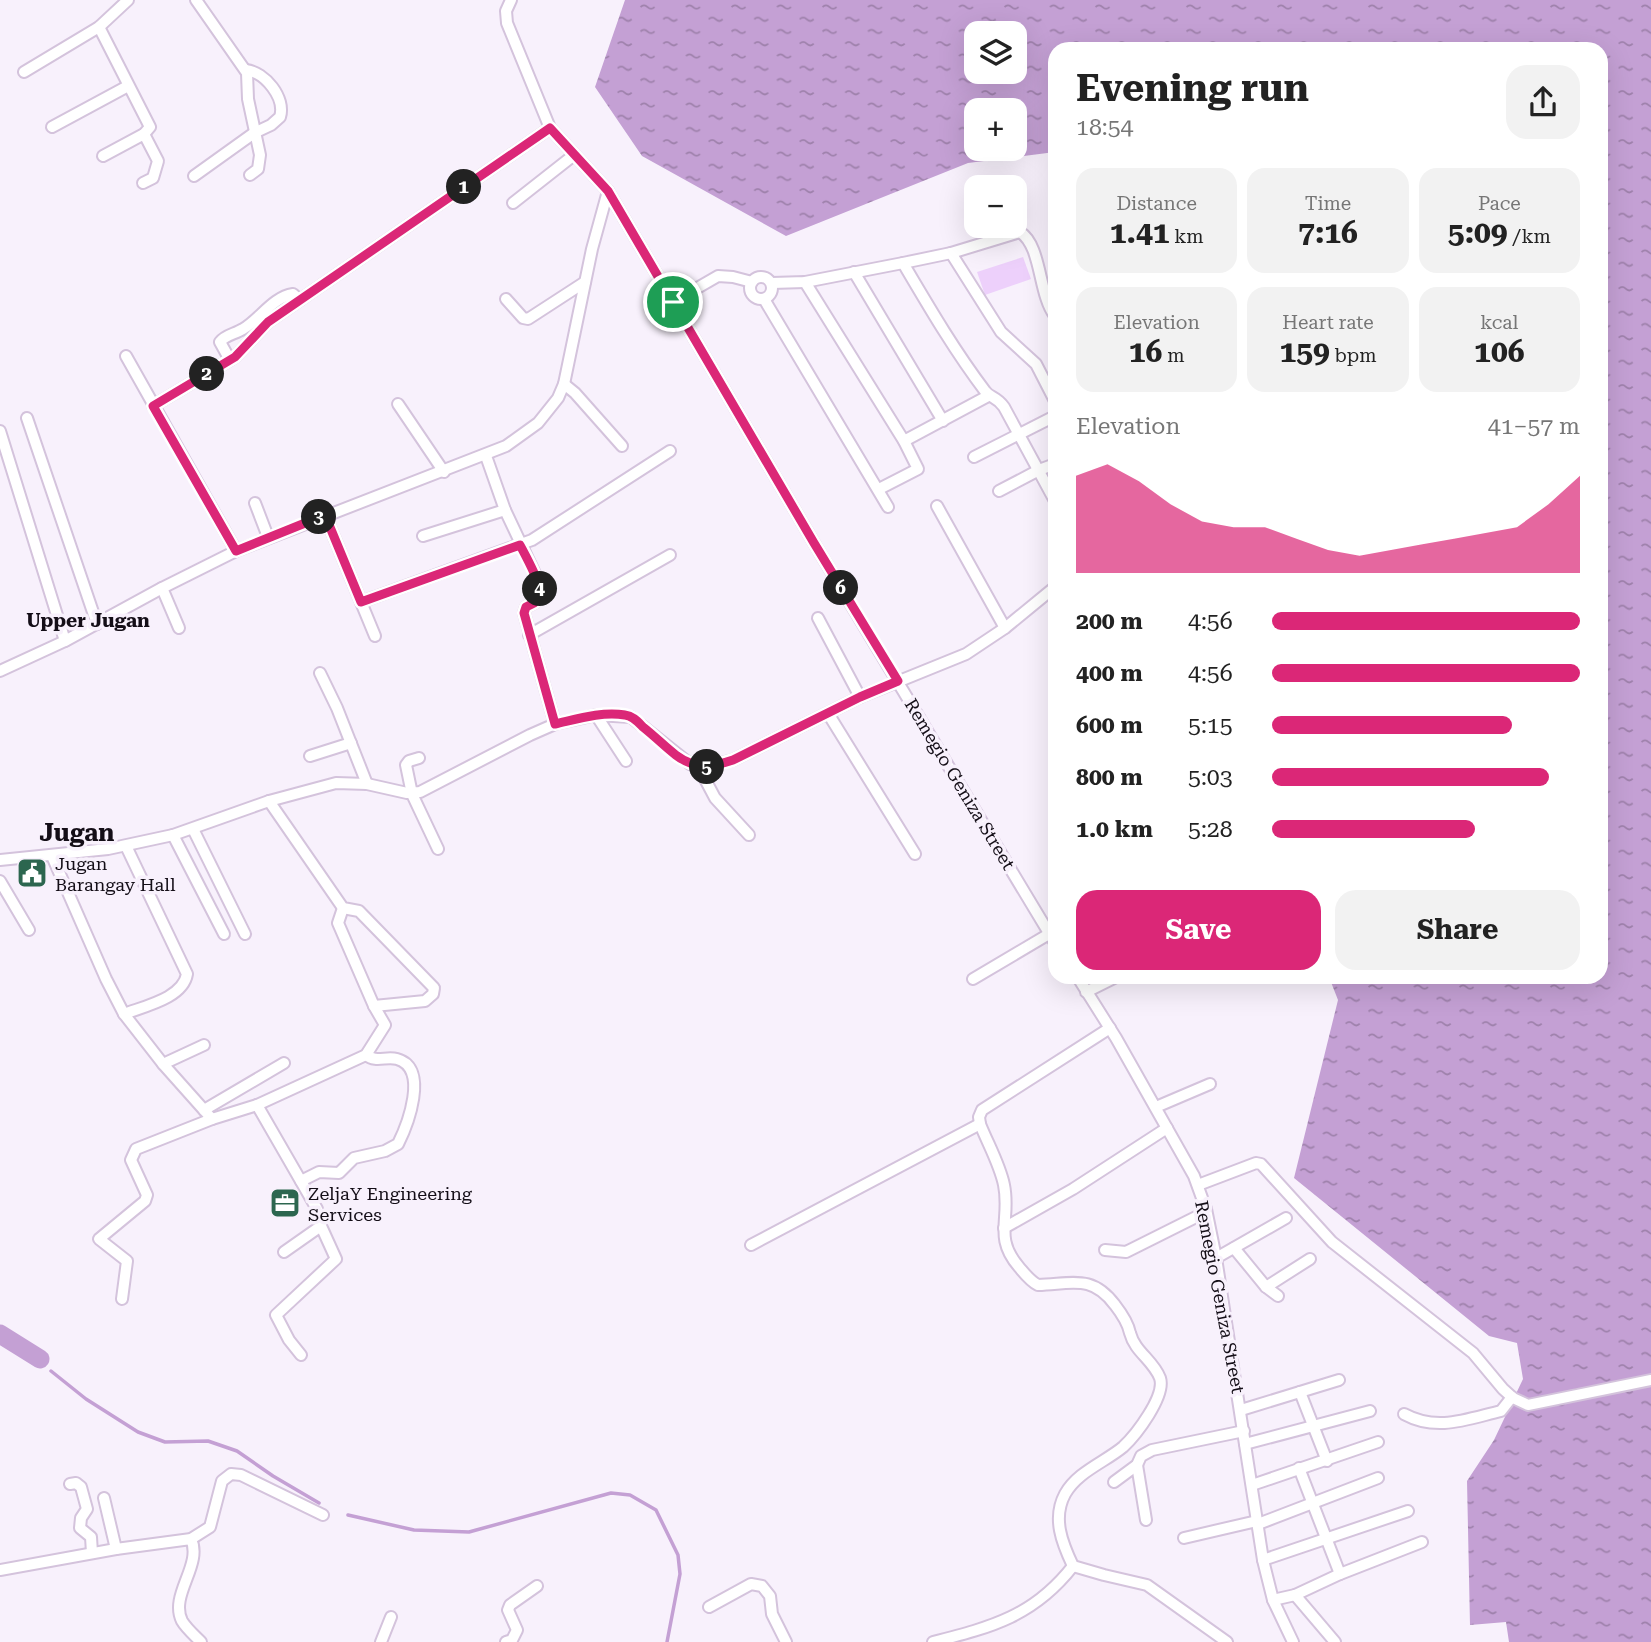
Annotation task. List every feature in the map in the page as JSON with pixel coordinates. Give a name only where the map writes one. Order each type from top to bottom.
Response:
[{"type":"street","points":[[24,72],[99,27],[128,0]]},
{"type":"street","points":[[196,0],[246,70],[254,133],[260,155],[258,169],[250,175]]},
{"type":"street","name":"Remegio Geniza Street","points":[[510,0],[506,11],[507,23],[550,128],[608,191],[1048,931]]},
{"type":"street","points":[[99,27],[150,127],[144,134],[103,156]]},
{"type":"street","points":[[194,176],[254,133],[278,120],[282,110],[266,79],[246,70]]},
{"type":"street","points":[[52,127],[128,86]]},
{"type":"street","points":[[153,406],[230,360],[268,322],[550,128]]},
{"type":"street","points":[[143,183],[153,178],[158,164],[158,158],[144,134]]},
{"type":"street","points":[[513,203],[574,155]]},
{"type":"street","points":[[0,671],[65,641],[236,551],[486,456],[506,446],[538,423],[558,398],[564,384],[585,282],[608,191]]},
{"type":"street","points":[[888,507],[764,299],[753,296],[750,289],[752,282],[762,276],[772,284],[805,282],[951,253],[1020,232],[1028,241],[1048,306]]},
{"type":"street","points":[[951,253],[1001,332],[1036,364],[1048,387]]},
{"type":"street","points":[[903,263],[961,359],[988,396],[997,398],[1019,432],[1048,487]]},
{"type":"street","points":[[854,272],[943,421]]},
{"type":"street","points":[[673,302],[718,276],[733,276],[752,282]]},
{"type":"street","points":[[506,299],[523,318],[528,319],[585,282]]},
{"type":"street","points":[[805,282],[918,469],[879,489]]},
{"type":"street","points":[[764,299],[772,292],[772,284]]},
{"type":"street","points":[[230,360],[220,342],[222,338],[244,329],[284,296],[293,294],[300,300]]},
{"type":"street","points":[[126,356],[236,551]]},
{"type":"street","points":[[564,384],[622,446]]},
{"type":"street","points":[[904,442],[988,396]]},
{"type":"street","points":[[398,404],[444,472]]},
{"type":"street","points":[[27,418],[97,624]]},
{"type":"street","points":[[974,457],[1048,419]]},
{"type":"street","points":[[0,431],[65,641]]},
{"type":"street","points":[[361,602],[520,545],[670,451]]},
{"type":"street","points":[[486,456],[505,510],[538,580],[541,596],[524,610],[555,724]]},
{"type":"street","points":[[999,491],[1048,467]]},
{"type":"street","points":[[255,503],[268,537]]},
{"type":"street","points":[[937,506],[1005,628]]},
{"type":"street","points":[[423,536],[505,510]]},
{"type":"street","points":[[325,515],[375,636]]},
{"type":"street","points":[[529,635],[670,555]]},
{"type":"street","points":[[162,588],[179,628]]},
{"type":"street","points":[[1,861],[126,846],[193,829],[270,801],[336,783],[366,784],[412,794],[426,790],[530,734],[555,724],[596,715],[631,717],[686,762],[698,766],[717,765],[829,715],[860,697],[967,654],[1005,628],[1048,593]]},
{"type":"street","points":[[818,618],[860,697]]},
{"type":"street","points":[[320,673],[366,784]]},
{"type":"street","points":[[596,715],[626,761]]},
{"type":"street","points":[[829,715],[915,854]]},
{"type":"street","points":[[310,756],[351,743]]},
{"type":"street","points":[[419,758],[406,765],[412,794],[438,849]]},
{"type":"street","points":[[698,766],[715,798],[749,835]]},
{"type":"street","points":[[270,801],[343,908],[359,911],[434,988],[433,994],[425,1001],[374,1006]]},
{"type":"street","points":[[193,829],[245,934]]},
{"type":"street","points":[[173,835],[224,934]]},
{"type":"street","points":[[124,1014],[172,994],[185,983],[187,974],[126,846]]},
{"type":"street","points":[[52,856],[124,1014],[163,1064],[208,1114]]},
{"type":"street","points":[[0,881],[29,930]]},
{"type":"street","points":[[208,1114],[257,1105],[366,1055],[385,1025],[338,923],[343,908]]},
{"type":"street","points":[[973,979],[1048,940]]},
{"type":"street","name":"Remegio Geniza Street","points":[[1082,984],[1156,1107],[1198,1185],[1206,1209],[1264,1560],[1273,1600],[1293,1642]]},
{"type":"street","points":[[1086,992],[1102,984]]},
{"type":"street","points":[[1073,1566],[1059,1532],[1061,1503],[1066,1492],[1075,1482],[1124,1446],[1156,1402],[1159,1377],[1136,1349],[1124,1316],[1101,1289],[1080,1282],[1038,1285],[1032,1282],[1009,1254],[1004,1245],[1007,1209],[1003,1183],[979,1117],[982,1110],[1110,1028]]},
{"type":"street","points":[[163,1064],[204,1045]]},
{"type":"street","points":[[301,1181],[319,1172],[339,1173],[354,1158],[385,1151],[398,1144],[409,1120],[415,1095],[414,1082],[409,1069],[398,1059],[374,1060],[366,1055]]},
{"type":"street","points":[[122,1298],[127,1261],[99,1239],[145,1201],[147,1195],[131,1160],[132,1154],[142,1146],[208,1114],[284,1063]]},
{"type":"street","points":[[1156,1107],[1210,1084]]},
{"type":"street","points":[[257,1105],[317,1209],[321,1226],[336,1259],[276,1315],[301,1356]]},
{"type":"street","points":[[751,1245],[980,1124]]},
{"type":"street","points":[[1004,1228],[1073,1189],[1167,1128]]},
{"type":"street","points":[[1198,1185],[1252,1164],[1261,1164],[1332,1242],[1473,1353],[1511,1397],[1528,1405],[1651,1380]]},
{"type":"street","points":[[1105,1250],[1126,1252],[1198,1216],[1206,1209]]},
{"type":"street","points":[[1216,1258],[1286,1218]]},
{"type":"street","points":[[284,1252],[321,1226]]},
{"type":"street","points":[[1234,1248],[1266,1287],[1278,1296]]},
{"type":"street","points":[[1266,1287],[1310,1259]]},
{"type":"street","points":[[1241,1410],[1339,1380]]},
{"type":"street","points":[[1300,1392],[1327,1461]]},
{"type":"street","points":[[1404,1414],[1417,1421],[1439,1425],[1501,1411],[1511,1397]]},
{"type":"street","points":[[1245,1444],[1314,1428],[1370,1411]]},
{"type":"street","points":[[1114,1482],[1137,1465],[1141,1456],[1152,1450],[1244,1431]]},
{"type":"street","points":[[1252,1485],[1378,1442]]},
{"type":"street","points":[[1137,1465],[1146,1520]]},
{"type":"street","points":[[1299,1468],[1340,1574]]},
{"type":"street","points":[[0,1570],[116,1549],[191,1539],[210,1527],[222,1481],[231,1475],[241,1475],[323,1515]]},
{"type":"street","points":[[1184,1538],[1258,1523],[1313,1505],[1378,1478]]},
{"type":"street","points":[[70,1484],[76,1483],[81,1488],[87,1509],[81,1518],[80,1528],[91,1537],[92,1553]]},
{"type":"street","points":[[104,1498],[116,1549]]},
{"type":"street","points":[[1264,1560],[1327,1541],[1408,1511]]},
{"type":"street","points":[[191,1539],[195,1547],[179,1606],[182,1621],[201,1642]]},
{"type":"street","points":[[1273,1600],[1295,1595],[1422,1542]]},
{"type":"street","points":[[933,1642],[977,1631],[1022,1613],[1073,1566]]},
{"type":"street","points":[[1073,1566],[1147,1585],[1227,1642]]},
{"type":"street","points":[[709,1607],[751,1584],[762,1586],[770,1596],[772,1614],[786,1642]]},
{"type":"street","points":[[506,1642],[512,1640],[517,1630],[508,1611],[510,1605],[537,1586]]},
{"type":"street","points":[[1295,1595],[1335,1642]]},
{"type":"street","points":[[381,1642],[391,1617]]},
{"type":"shaded area","points":[[1023,257],[1031,279],[985,295],[977,272]]},
{"type":"water","points":[[625,0],[1651,0],[1651,1642],[1509,1642],[1506,1622],[1470,1625],[1467,1481],[1494,1440],[1523,1379],[1517,1343],[1489,1336],[1294,1178],[1338,1000],[1332,984],[1608,984],[1608,42],[1048,42],[1048,153],[1027,156],[1027,98],[964,98],[964,161],[984,161],[968,163],[786,236],[642,156],[595,87]]},
{"type":"waterway","points":[[0,1334],[40,1359]]},
{"type":"waterway","points":[[51,1371],[86,1399],[138,1432],[165,1442],[208,1441],[237,1451],[319,1503]]},
{"type":"waterway","points":[[348,1515],[414,1530],[469,1532],[611,1493],[630,1495],[656,1510],[678,1555],[680,1574],[667,1642]]},
{"type":"place","name":"Jugan Barangay Hall","points":[[32,873]]},
{"type":"place","name":"ZeljaY Engineering Services","points":[[285,1203]]},
{"type":"district","name":"Upper Jugan","points":[[88,620]]},
{"type":"district","name":"Jugan","points":[[77,833]]},
{"type":"route","points":[[550,128],[608,191],[673,302],[898,681],[733,760],[717,765],[706,767],[686,762],[627,715],[596,715],[555,724],[524,613],[526,607],[538,600],[541,592],[538,580],[520,545],[361,602],[325,515],[236,551],[153,406],[235,357],[268,322],[550,128]]}]
